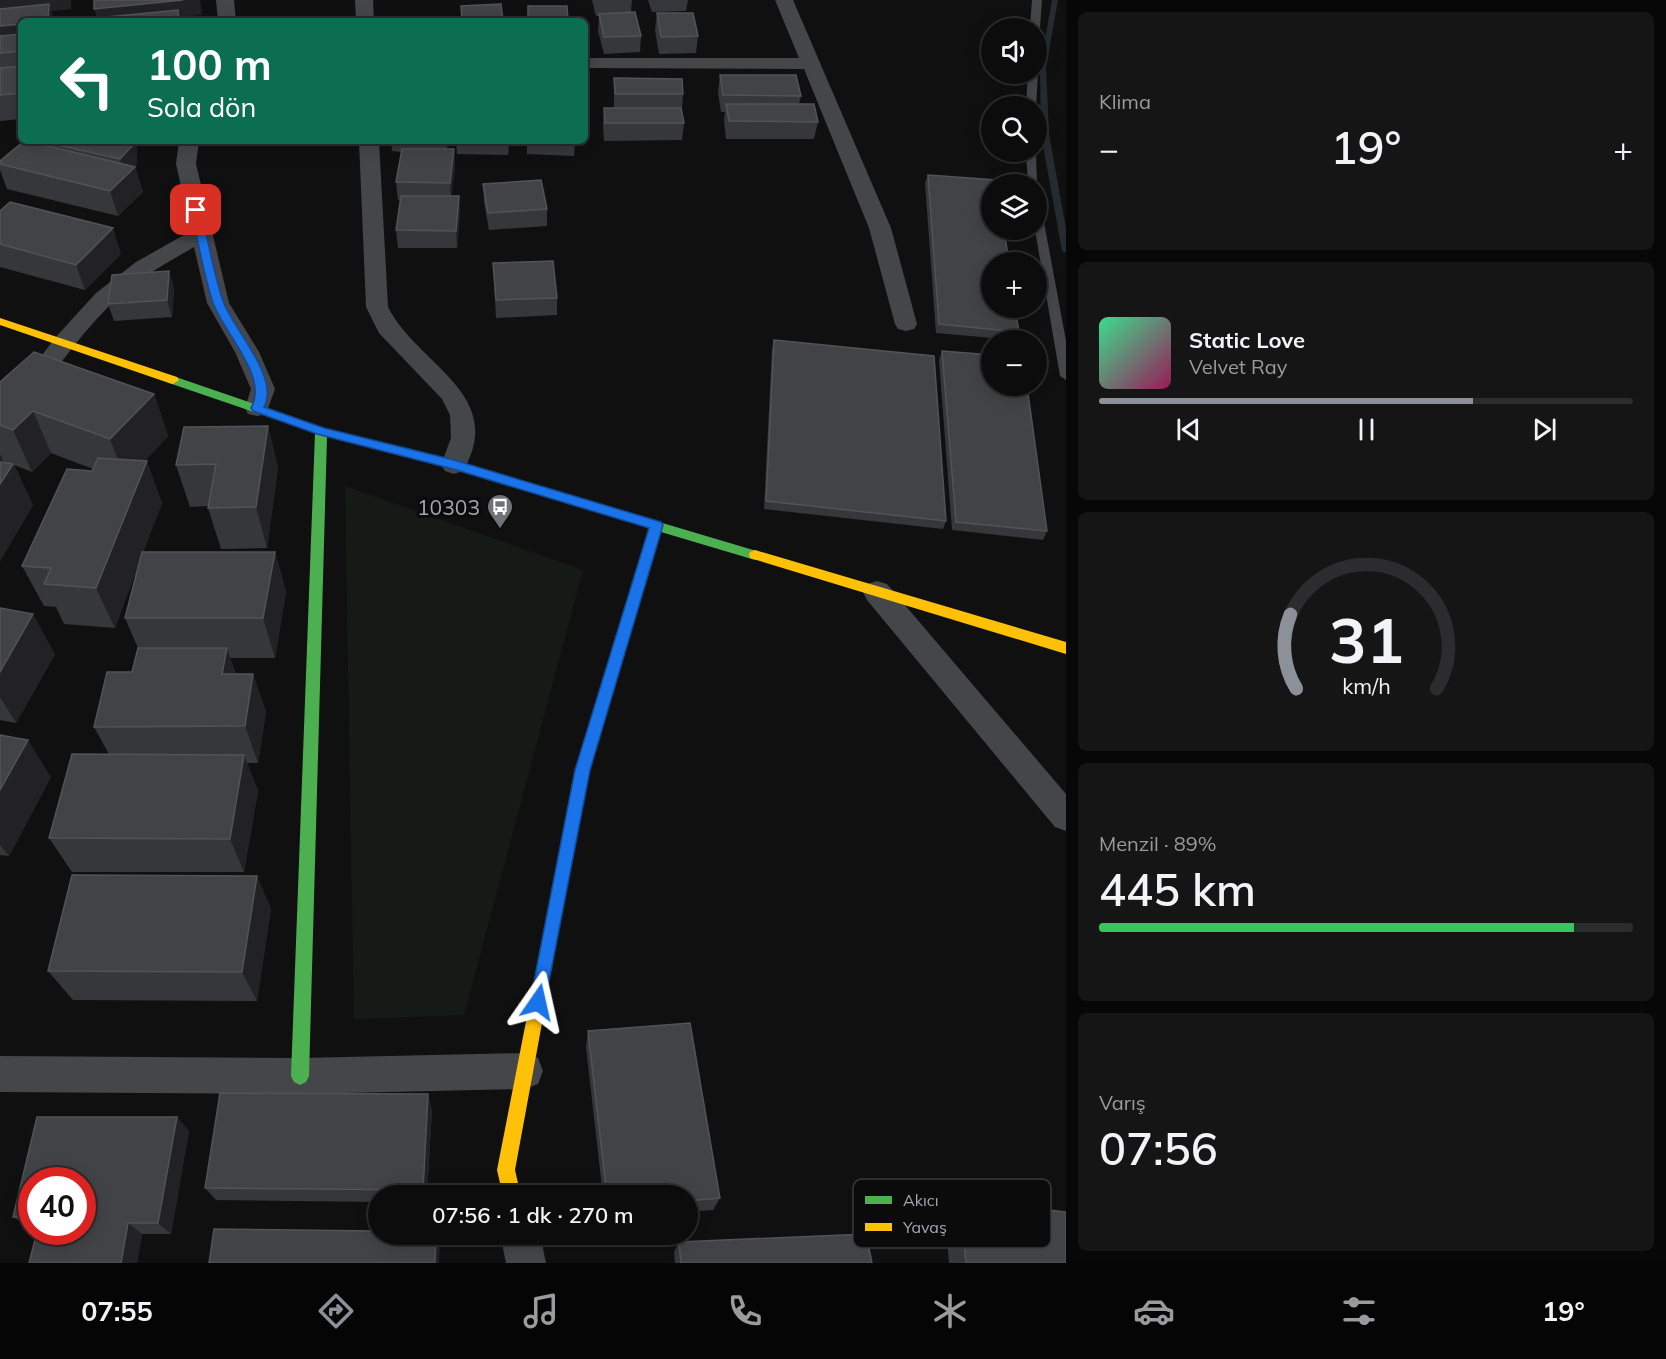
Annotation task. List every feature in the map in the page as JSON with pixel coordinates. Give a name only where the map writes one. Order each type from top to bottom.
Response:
[{"type":"street","points":[[225,0],[227,18]]},
{"type":"street","points":[[364,0],[365,18]]},
{"type":"street","points":[[784,0],[880,228],[906,324]]},
{"type":"street","points":[[588,63],[811,64]]},
{"type":"street","points":[[189,144],[186,164],[218,303],[247,352],[263,389],[257,408]]},
{"type":"street","points":[[369,144],[377,307],[380,316],[393,335],[433,373],[458,403],[466,430],[454,465]]},
{"type":"street","points":[[0,429],[63,343],[104,298],[144,267],[201,234]]},
{"type":"street","points":[[0,321],[321,431],[454,465],[1066,648]]},
{"type":"street","points":[[300,1076],[321,431]]},
{"type":"street","points":[[509,1185],[506,1170],[583,770],[657,525]]},
{"type":"street","points":[[878,592],[1066,817]]},
{"type":"street","points":[[0,1074],[300,1076],[525,1071]]},
{"type":"street","points":[[522,1245],[526,1263]]},
{"type":"lane","points":[[1036,18],[1037,0]]},
{"type":"lane","points":[[1042,240],[1066,376]]},
{"type":"shaded area","points":[[345,486],[583,570],[464,1015],[354,1019]]},
{"type":"building","points":[[94,0],[183,0],[94,9]]},
{"type":"building","points":[[49,4],[48,18],[18,18],[18,24],[0,26],[0,9]]},
{"type":"building","points":[[501,4],[503,18],[462,18],[461,6]]},
{"type":"building","points":[[528,6],[567,6],[568,18],[528,18]]},
{"type":"building","points":[[178,10],[179,18],[97,18]]},
{"type":"building","points":[[635,12],[641,36],[604,37],[599,14]]},
{"type":"building","points":[[657,13],[693,13],[698,36],[661,37]]},
{"type":"building","points":[[18,34],[18,51],[0,53],[0,36]]},
{"type":"building","points":[[18,66],[18,93],[0,95],[0,68]]},
{"type":"building","points":[[720,75],[796,75],[801,96],[723,95]]},
{"type":"building","points":[[614,78],[682,79],[683,94],[615,94]]},
{"type":"building","points":[[726,104],[814,104],[818,122],[729,121]]},
{"type":"building","points":[[604,108],[681,108],[684,123],[605,123]]},
{"type":"building","points":[[20,144],[39,144],[135,167],[110,191],[0,164],[0,161]]},
{"type":"building","points":[[53,144],[132,144],[120,159]]},
{"type":"building","points":[[402,149],[454,149],[450,183],[396,182]]},
{"type":"building","points":[[928,175],[981,179],[981,240],[1006,240],[1007,252],[981,252],[981,318],[1017,318],[1019,330],[939,324]]},
{"type":"building","points":[[541,180],[547,209],[488,213],[483,184]]},
{"type":"building","points":[[401,196],[459,196],[456,231],[396,230]]},
{"type":"building","points":[[10,202],[113,228],[76,265],[0,244],[0,211]]},
{"type":"building","points":[[553,261],[557,298],[496,300],[493,263]]},
{"type":"building","points":[[169,271],[167,300],[108,304],[112,275]]},
{"type":"building","points":[[774,340],[934,356],[946,521],[766,501]]},
{"type":"building","points":[[942,351],[981,354],[981,396],[1028,396],[1047,531],[956,522]]},
{"type":"building","points":[[34,352],[154,394],[110,439],[33,411],[13,430],[0,425],[0,382]]},
{"type":"building","points":[[268,426],[256,507],[208,508],[216,464],[176,465],[184,427]]},
{"type":"building","points":[[98,458],[147,461],[96,588],[44,584],[51,568],[22,566],[67,469],[92,471]]},
{"type":"building","points":[[0,462],[13,464],[0,484]]},
{"type":"building","points":[[142,552],[275,552],[263,618],[125,618]]},
{"type":"building","points":[[0,608],[33,614],[0,672]]},
{"type":"building","points":[[138,648],[227,648],[222,674],[253,674],[245,726],[94,727],[107,672],[132,672]]},
{"type":"building","points":[[0,735],[28,740],[0,790]]},
{"type":"building","points":[[72,754],[244,755],[230,839],[49,838]]},
{"type":"building","points":[[72,875],[257,876],[242,972],[48,971]]},
{"type":"building","points":[[690,1023],[720,1198],[698,1200],[698,1185],[606,1185],[588,1031]]},
{"type":"building","points":[[220,1093],[428,1094],[423,1185],[368,1185],[368,1189],[205,1188]]},
{"type":"building","points":[[37,1117],[177,1117],[158,1223],[128,1223],[121,1263],[29,1263],[34,1245],[96,1245],[96,1167],[25,1167]]},
{"type":"building","points":[[18,1196],[18,1217],[13,1217]]},
{"type":"building","points":[[1051,1210],[1066,1212],[1066,1263],[966,1263],[965,1248],[1051,1248]]},
{"type":"building","points":[[214,1229],[368,1231],[368,1245],[436,1245],[435,1263],[209,1263]]},
{"type":"building","points":[[853,1235],[853,1248],[869,1248],[872,1263],[681,1263],[679,1245],[698,1245],[698,1241]]},
{"type":"waterway","points":[[1055,0],[1043,67],[1045,134],[1066,251]]},
{"type":"traffic: fast","points":[[173,380],[321,431],[454,465],[755,555]]},
{"type":"traffic: fast","points":[[300,1076],[321,431]]},
{"type":"traffic: fast","points":[[539,996],[583,770],[657,525]]},
{"type":"traffic: slow","points":[[0,321],[173,380]]},
{"type":"traffic: slow","points":[[755,555],[1066,648]]},
{"type":"traffic: slow","points":[[509,1185],[506,1170],[539,996]]},
{"type":"place","name":"10303","points":[[500,530]]},
{"type":"route","points":[[196,210],[218,303],[247,352],[263,389],[257,408],[321,431],[454,465],[657,525],[583,770],[538,1002]]}]
